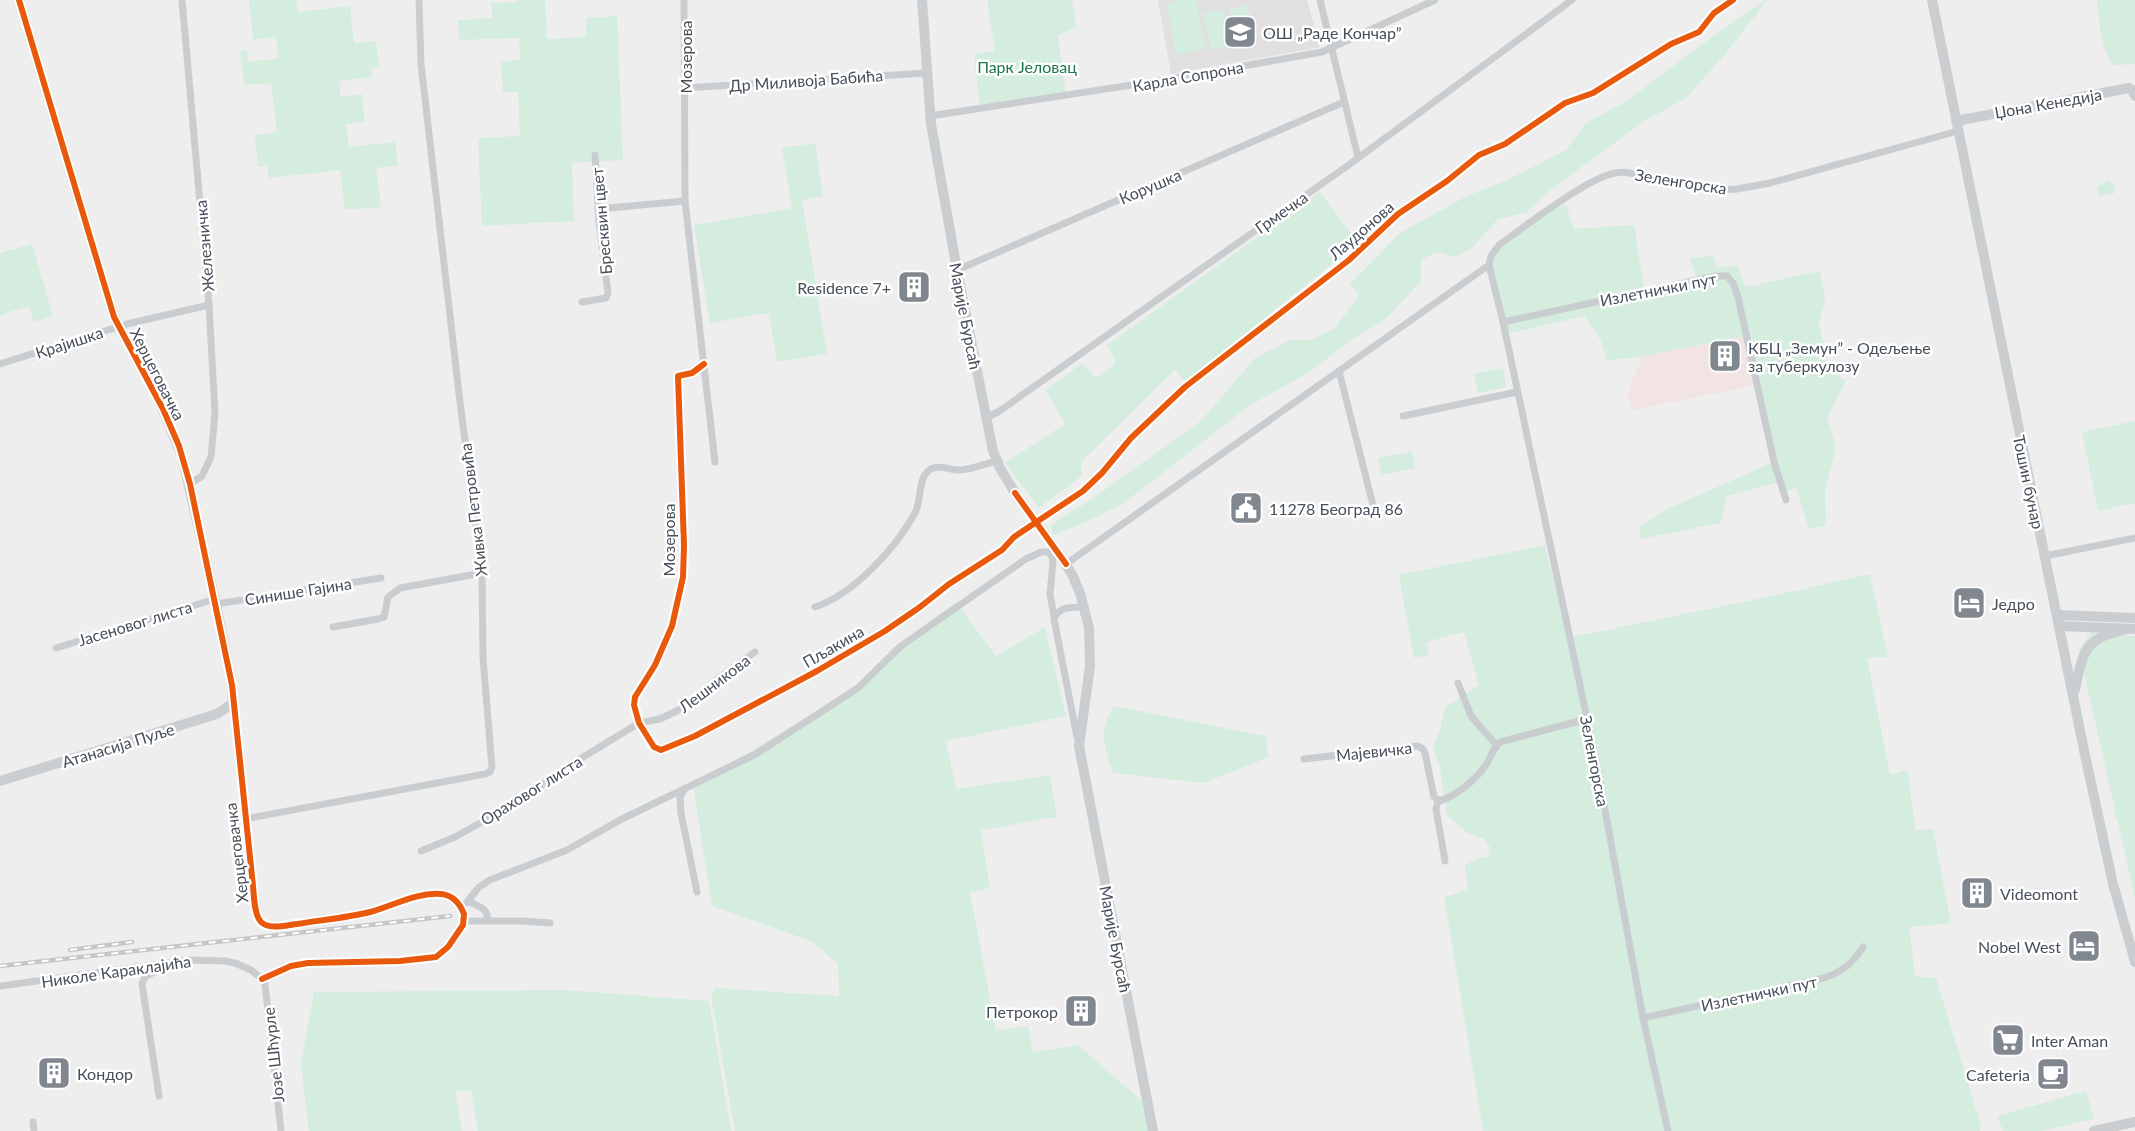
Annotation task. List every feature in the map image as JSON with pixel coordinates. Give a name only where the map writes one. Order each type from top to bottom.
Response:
[{"type":"street","name":"Херцеговачка","points":[[19,0],[113,312],[163,410],[179,446],[190,484],[232,685],[245,819],[256,910],[260,921],[275,926],[367,913],[411,898],[431,894],[449,896],[460,906]]},
{"type":"street","name":"Железничка","points":[[182,0],[209,305],[215,414],[213,449],[202,476],[190,484]]},
{"type":"street","name":"Живка Петровића","points":[[245,819],[485,774],[490,772],[492,763],[483,658],[482,573],[421,64],[419,0]]},
{"type":"street","name":"Мозерова","points":[[684,0],[685,201],[715,462]]},
{"type":"street","name":"Марије Бурсаћ","points":[[921,0],[930,116],[957,270],[986,418],[997,461],[1015,493],[1066,564],[1084,607],[1090,639],[1090,666],[1079,746]]},
{"type":"street","points":[[1320,0],[1358,157]]},
{"type":"street","name":"Карла Сопрона","points":[[930,116],[1164,80],[1331,49],[1435,0]]},
{"type":"street","name":"Грмечка","points":[[986,418],[998,412],[1358,157],[1572,0]]},
{"type":"street","name":"Лаудонова","points":[[1035,523],[1092,482],[1131,438],[1185,387],[1258,332],[1297,298],[1350,260],[1398,214],[1447,181],[1479,154],[1505,144],[1565,103],[1593,93],[1671,44],[1699,32],[1714,14],[1733,0]]},
{"type":"street","name":"Тошин бунар","points":[[1932,0],[2113,884],[2135,962]]},
{"type":"street","name":"Др Миливоја Бабића","points":[[685,88],[926,73]]},
{"type":"street","name":"Џона Кенедија","points":[[1957,126],[2129,88],[2135,96]]},
{"type":"street","name":"Корушка","points":[[957,270],[1344,102]]},
{"type":"street","name":"Зеленгорска","points":[[1668,1131],[1643,1018],[1587,719],[1489,265],[1491,256],[1507,239],[1586,185],[1616,172],[1718,190],[1737,189],[1770,183],[1957,126]]},
{"type":"street","name":"Бресквин цвет","points":[[582,302],[608,296],[598,209],[595,155]]},
{"type":"street","points":[[598,209],[685,201]]},
{"type":"street","points":[[1066,564],[1489,265]]},
{"type":"street","name":"Излетнички пут","points":[[1503,322],[1716,276],[1726,276],[1733,282],[1738,297],[1777,472],[1786,500]]},
{"type":"street","name":"Крајишка","points":[[0,364],[119,326],[209,305]]},
{"type":"street","name":"Мозерова","points":[[639,723],[634,711],[635,697],[655,665],[672,626],[683,577],[678,376],[692,373],[704,364]]},
{"type":"street","points":[[1339,371],[1374,509]]},
{"type":"street","points":[[1403,416],[1517,392]]},
{"type":"street","points":[[815,607],[835,599],[869,571],[894,546],[918,506],[922,481],[927,472],[934,468],[963,470],[997,461]]},
{"type":"street","name":"Пљакина","points":[[639,723],[654,747],[661,750],[695,736],[817,671],[885,631],[920,608],[949,584],[1002,550],[1014,537],[1035,523]]},
{"type":"street","points":[[2045,556],[2135,538]]},
{"type":"street","name":"Марије Бурсаћ","points":[[684,790],[756,754],[852,692],[902,646],[1026,559],[1041,552],[1048,552],[1052,559],[1050,594],[1054,626],[1153,1131]]},
{"type":"street","points":[[333,627],[384,617],[388,597],[400,588],[482,573]]},
{"type":"street","name":"Синише Гајина","points":[[215,601],[381,578]]},
{"type":"street","name":"Јасеновог листа","points":[[56,648],[215,601]]},
{"type":"street","points":[[1054,616],[1064,608],[1084,607]]},
{"type":"street","points":[[2059,620],[2135,618]]},
{"type":"street","points":[[2059,620],[2131,629]]},
{"type":"street","points":[[2074,695],[2081,661],[2088,648],[2101,635],[2131,629]]},
{"type":"street","name":"Лешникова","points":[[639,723],[660,719],[691,704],[717,679],[755,652]]},
{"type":"street","points":[[1458,683],[1472,716],[1497,746]]},
{"type":"street","name":"Атанасија Пуље","points":[[0,781],[217,714],[233,703]]},
{"type":"street","points":[[1438,801],[1445,799],[1473,779],[1485,766],[1497,746],[1504,741],[1587,719]]},
{"type":"street","name":"Ораховог листа","points":[[421,851],[455,837],[514,804],[639,723]]},
{"type":"street","name":"Мајевичка","points":[[1304,759],[1418,746],[1424,749],[1434,797],[1438,801],[1436,809],[1445,861]]},
{"type":"street","points":[[684,790],[680,796],[681,813],[697,892]]},
{"type":"street","points":[[262,979],[291,966],[308,963],[400,961],[436,957],[448,947],[464,921],[464,914],[460,906],[468,902],[479,887],[490,880],[567,850],[620,820],[684,790]]},
{"type":"street","points":[[468,902],[485,910],[488,920]]},
{"type":"street","points":[[464,921],[550,923]]},
{"type":"street","name":"Излетнички пут","points":[[1643,1018],[1824,978],[1851,964],[1863,947]]},
{"type":"street","name":"Николе Караклајића","points":[[0,986],[189,960],[230,962],[251,970],[262,979]]},
{"type":"street","points":[[159,1096],[141,984],[145,977],[171,963]]},
{"type":"street","name":"Јозе Шћурле","points":[[262,979],[266,990],[281,1131]]},
{"type":"street","points":[[33,1122],[34,1131]]},
{"type":"street","points":[[2094,1131],[2135,1122]]},
{"type":"shaded area","name":"ОШ „Раде Кончар”","points":[[1158,0],[1307,0],[1320,47],[1171,74]]},
{"type":"shaded area","points":[[1747,336],[1757,385],[1632,410],[1627,393],[1643,356]]},
{"type":"green space","points":[[249,0],[296,0],[298,12],[350,6],[354,43],[376,41],[379,67],[371,68],[372,77],[339,81],[341,97],[362,94],[365,122],[346,124],[349,147],[395,142],[398,165],[376,168],[381,207],[345,210],[340,170],[269,178],[267,166],[258,167],[255,135],[277,132],[271,83],[244,85],[240,50],[247,50],[248,62],[279,58],[276,37],[253,40]]},
{"type":"green space","points":[[518,0],[545,0],[547,39],[586,37],[586,18],[617,16],[623,160],[572,163],[574,221],[482,226],[478,138],[520,136],[518,92],[503,92],[501,61],[520,60],[519,38],[459,40],[458,20],[492,18],[491,3],[518,2]]},
{"type":"green space","name":"Парк Јеловац","points":[[987,0],[1072,0],[1076,27],[1058,36],[1066,95],[980,108],[974,55],[995,51]]},
{"type":"green space","points":[[1196,0],[1206,49],[1176,55],[1166,3]]},
{"type":"green space","points":[[1767,0],[1727,52],[1686,98],[1646,120],[1554,187],[1527,212],[1497,220],[1472,248],[1455,257],[1437,252],[1421,260],[1421,281],[1386,319],[1350,341],[1308,373],[1249,406],[1124,503],[1054,535],[1050,526],[1201,421],[1255,358],[1290,340],[1311,340],[1335,328],[1359,295],[1350,284],[1400,233],[1467,196],[1510,179],[1567,149],[1586,123],[1625,102]]},
{"type":"green space","points":[[2097,0],[2135,0],[2135,64],[2113,65],[2103,42]]},
{"type":"green space","points":[[1247,5],[1253,31],[1236,35],[1230,9]]},
{"type":"green space","points":[[1222,9],[1229,46],[1211,50],[1203,13]]},
{"type":"green space","points":[[815,143],[823,196],[802,200],[827,354],[777,362],[769,313],[710,323],[694,225],[792,208],[782,148]]},
{"type":"green space","points":[[2108,181],[2114,185],[2115,193],[2098,196],[2097,187]]},
{"type":"green space","points":[[1320,192],[1358,243],[1185,382],[1175,370],[1081,462],[1082,476],[1039,508],[1005,463],[1065,424],[1046,390],[1082,363],[1096,378],[1116,363],[1107,345]]},
{"type":"green space","points":[[1566,205],[1574,229],[1634,225],[1644,289],[1696,277],[1690,258],[1713,256],[1717,267],[1738,266],[1745,287],[1820,271],[1825,299],[1819,324],[1829,370],[1846,381],[1827,417],[1836,448],[1825,490],[1826,526],[1809,529],[1796,488],[1783,493],[1779,482],[1727,496],[1720,523],[1641,539],[1640,527],[1663,511],[1774,462],[1746,336],[1607,361],[1601,341],[1585,316],[1505,334],[1489,265],[1499,245],[1554,207]]},
{"type":"green space","points":[[32,244],[53,316],[34,322],[29,306],[0,315],[0,253]]},
{"type":"green space","points":[[1503,368],[1506,387],[1478,393],[1474,374]]},
{"type":"green space","points":[[2135,421],[2135,503],[2098,511],[2082,432]]},
{"type":"green space","points":[[1412,451],[1415,468],[1382,475],[1378,458]]},
{"type":"green space","points":[[1545,545],[1567,638],[1870,574],[1888,657],[1867,658],[1890,775],[1908,770],[1915,830],[1933,829],[1951,923],[1909,927],[1915,976],[1936,978],[1981,1126],[1980,1131],[1483,1131],[1444,897],[1468,890],[1465,865],[1482,857],[1488,857],[1490,847],[1484,839],[1469,834],[1447,815],[1440,769],[1433,746],[1440,730],[1445,707],[1479,685],[1464,632],[1427,642],[1429,655],[1414,658],[1399,575]]},
{"type":"green space","points":[[956,602],[996,656],[1045,627],[1066,716],[946,741],[956,789],[1050,775],[1057,817],[981,830],[990,888],[970,892],[996,1031],[1028,1026],[1033,1052],[1078,1045],[1143,1102],[1149,1131],[735,1131],[711,996],[716,988],[839,996],[838,964],[811,941],[712,906],[693,786],[852,692],[893,648]]},
{"type":"green space","points":[[2091,632],[2135,636],[2135,899],[2117,818],[2114,817],[2115,810],[2079,650]]},
{"type":"green space","points":[[1114,706],[1265,736],[1269,757],[1203,783],[1113,773],[1107,754],[1104,731]]},
{"type":"green space","points":[[566,990],[709,1001],[731,1131],[478,1131],[471,1090],[455,1091],[462,1131],[309,1131],[301,1063],[314,992]]},
{"type":"green space","points":[[2086,1091],[2094,1119],[2042,1131],[2003,1131],[1997,1116]]},
{"type":"railway","points":[[0,966],[450,916]]},
{"type":"railway","points":[[70,950],[132,942]]},
{"type":"cycle path","points":[[19,0],[114,317],[163,409],[179,446],[190,484],[232,685],[254,900],[259,919],[269,926],[297,924],[361,914],[414,897],[432,894],[452,898],[464,914],[463,925],[448,947],[436,957],[400,961],[308,963],[291,966],[262,979]]},
{"type":"cycle path","points":[[704,364],[692,373],[678,376],[683,577],[672,626],[655,665],[635,697],[634,705],[639,723],[654,747],[661,750],[695,736],[817,671],[885,631],[949,584],[1002,550],[1014,537],[1083,491],[1102,473],[1131,438],[1185,387],[1349,260],[1398,214],[1447,181],[1479,155],[1505,144],[1565,103],[1593,93],[1671,44],[1699,32],[1714,13],[1733,0]]},
{"type":"cycle path","points":[[1015,493],[1066,564]]},
{"type":"place","name":"ОШ „Раде Кончар”","points":[[1240,32]]},
{"type":"place","name":"Residence 7+","points":[[914,287]]},
{"type":"place","name":"КБЦ „Земун” - Одељење за туберкулозу","points":[[1725,356]]},
{"type":"place","name":"11278 Београд 86","points":[[1246,508]]},
{"type":"place","name":"Једро","points":[[1969,603]]},
{"type":"place","name":"Videomont","points":[[1977,893]]},
{"type":"place","name":"Nobel West","points":[[2084,946]]},
{"type":"place","name":"Петрокор","points":[[1081,1011]]},
{"type":"place","name":"Inter Aman","points":[[2008,1040]]},
{"type":"place","name":"Кондор","points":[[54,1073]]},
{"type":"place","name":"Cafeteria","points":[[2053,1074]]}]
